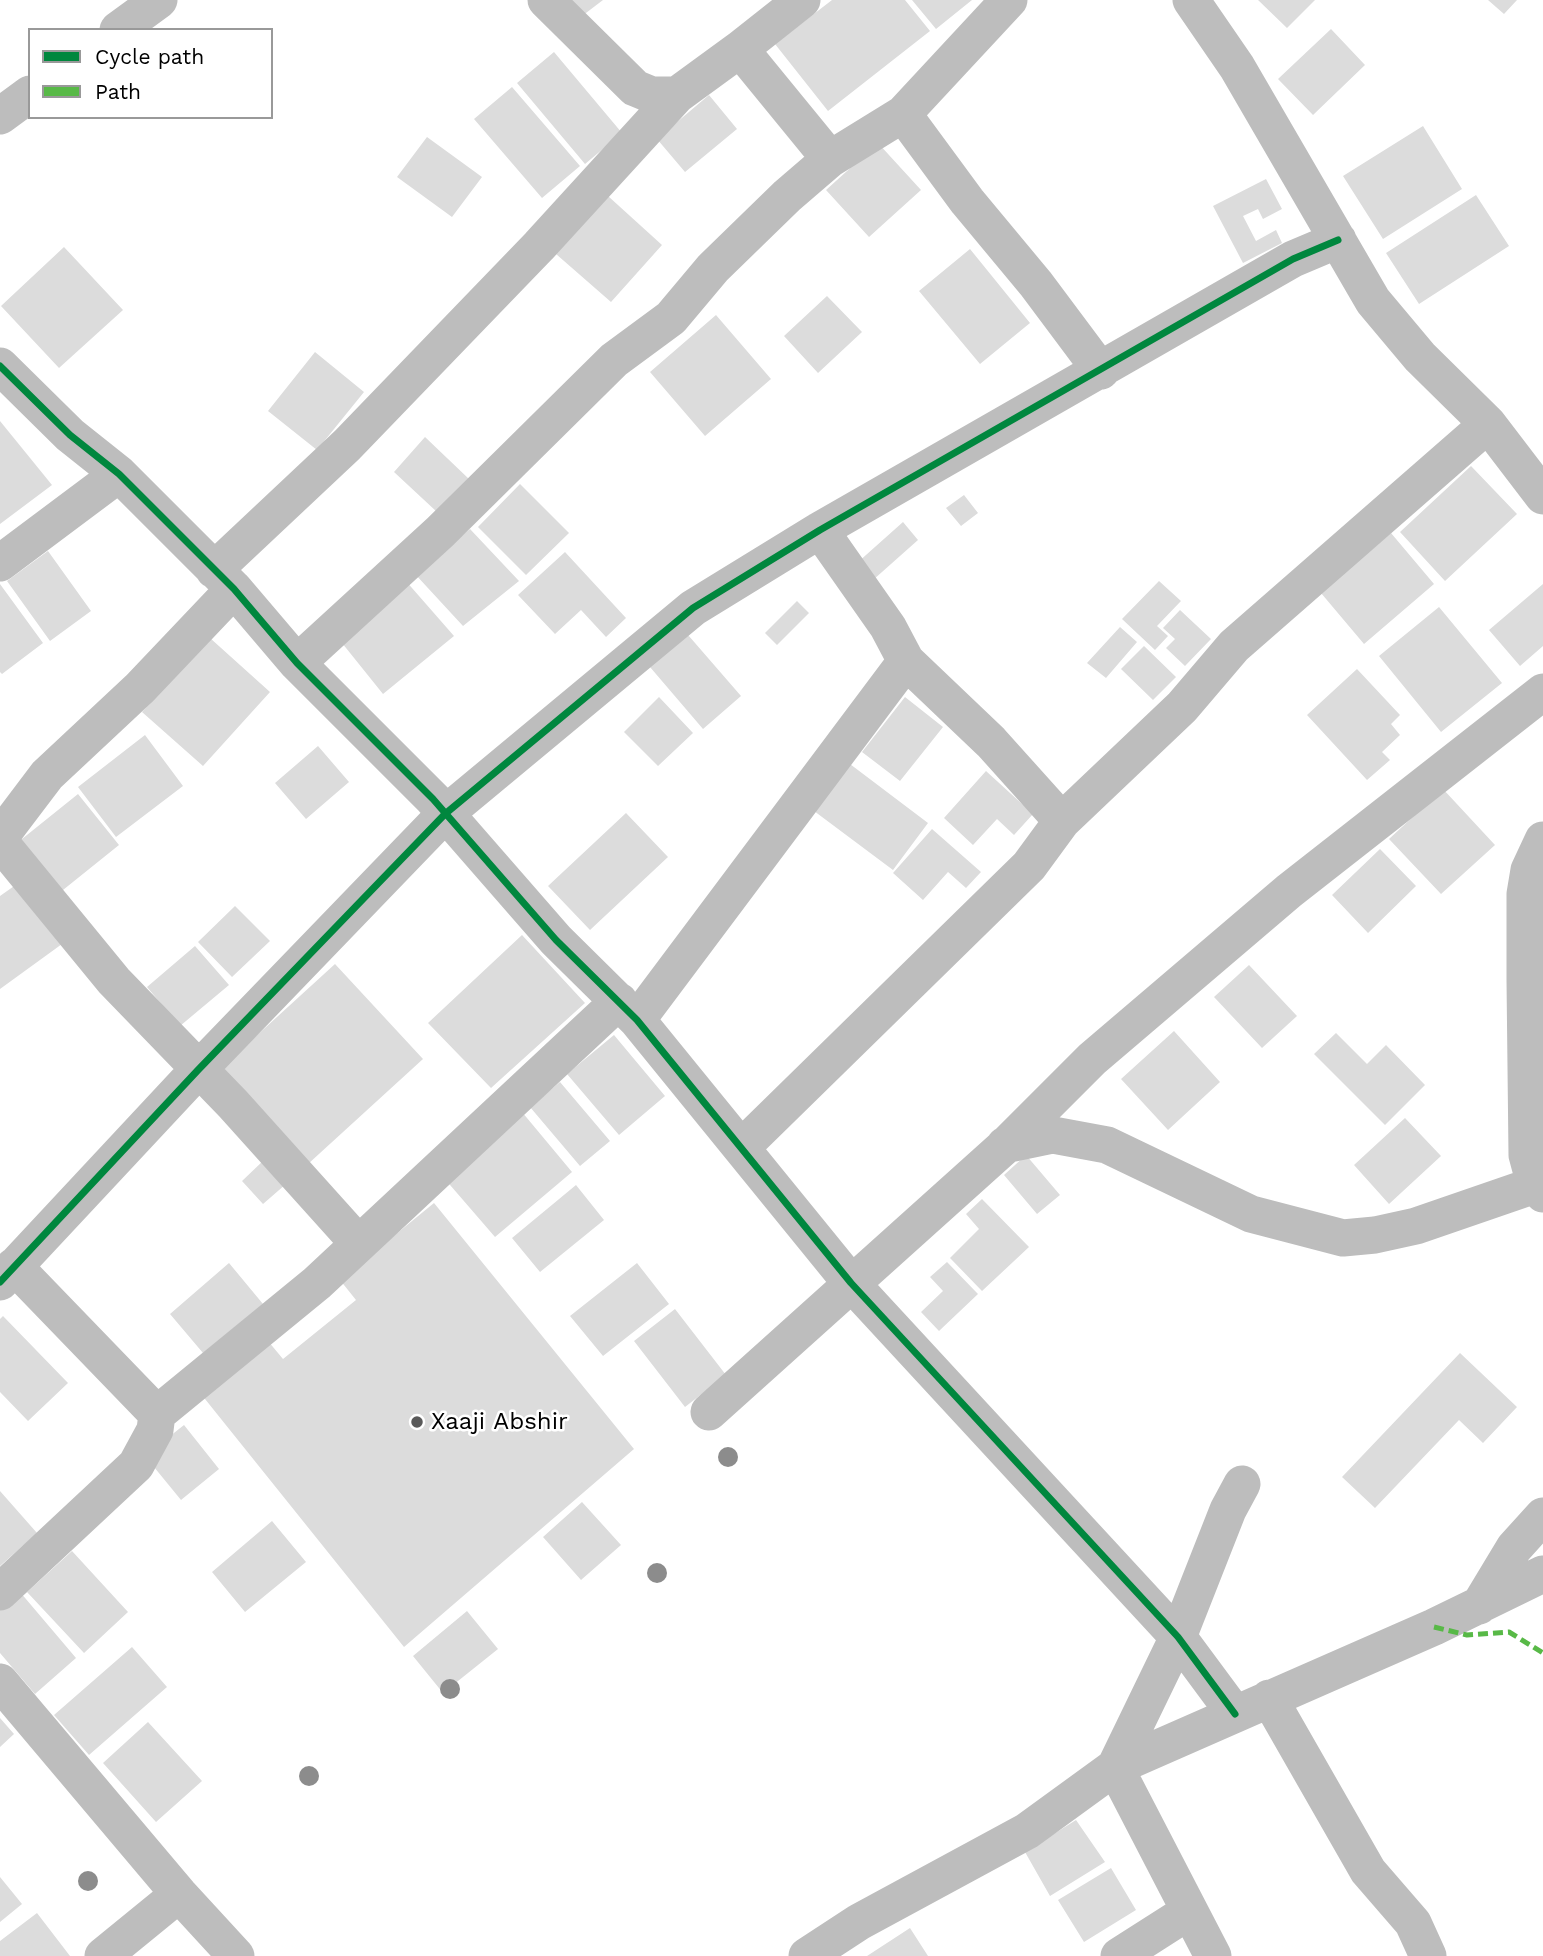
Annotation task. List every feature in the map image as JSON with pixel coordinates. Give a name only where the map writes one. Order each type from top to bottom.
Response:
[{"type":"street","points":[[121,28],[159,0]]},
{"type":"street","points":[[546,0],[635,88],[652,95],[677,95]]},
{"type":"street","points":[[358,1243],[233,1104],[114,981],[0,839],[47,775],[140,688],[224,580],[347,445],[539,246],[677,95],[802,0]]},
{"type":"street","points":[[297,663],[440,532],[614,360],[671,318],[713,268],[787,196],[830,159],[904,114],[1009,0]]},
{"type":"street","points":[[1191,0],[1237,67],[1373,301],[1420,357],[1488,424],[1543,496]]},
{"type":"street","points":[[740,49],[830,159]]},
{"type":"street","points":[[0,116],[28,95]]},
{"type":"street","points":[[904,114],[967,201],[1037,284],[1101,371]]},
{"type":"street","points":[[157,1414],[7,1274],[198,1070],[445,814],[693,608],[820,530],[1293,260],[1338,240]]},
{"type":"street","points":[[5,379],[119,474],[224,580],[297,663],[445,814],[556,940],[627,1010],[851,1283],[1178,1637],[1235,1714]]},
{"type":"street","points":[[742,1147],[1029,866],[1062,821],[1182,707],[1234,646],[1488,424]]},
{"type":"street","points":[[0,563],[119,474]]},
{"type":"street","points":[[820,530],[888,627],[906,661],[991,742],[1062,821]]},
{"type":"street","points":[[0,1592],[136,1465],[155,1430],[157,1414],[317,1283],[358,1243],[627,1010],[906,661]]},
{"type":"street","points":[[709,1412],[1004,1146],[1092,1059],[1289,891],[1539,704]]},
{"type":"street","points":[[1004,1146],[1053,1135],[1107,1145],[1251,1214],[1343,1238],[1375,1236],[1416,1226],[1539,1189],[1527,1154],[1525,894],[1529,870],[1543,840]]},
{"type":"street","points":[[1115,1767],[1178,1637],[1228,1510],[1242,1484]]},
{"type":"street","points":[[1479,1606],[1514,1548],[1543,1516]]},
{"type":"street","points":[[807,1956],[859,1922],[1027,1831],[1115,1767],[1479,1606],[1543,1574]]},
{"type":"street","points":[[0,1682],[179,1894],[236,1956]]},
{"type":"street","points":[[1269,1698],[1368,1871],[1413,1923],[1428,1956]]},
{"type":"street","points":[[1115,1767],[1213,1956]]},
{"type":"street","points":[[103,1956],[179,1894]]},
{"type":"street","points":[[1119,1956],[1188,1912]]},
{"type":"building","points":[[570,0],[603,0],[582,16]]},
{"type":"building","points":[[832,0],[905,0],[930,31],[828,111],[775,44]]},
{"type":"building","points":[[912,0],[972,0],[936,29]]},
{"type":"building","points":[[1258,0],[1315,0],[1287,28]]},
{"type":"building","points":[[1488,0],[1517,0],[1504,14]]},
{"type":"building","points":[[1331,29],[1365,65],[1313,115],[1278,79]]},
{"type":"building","points":[[554,52],[622,133],[585,164],[517,83]]},
{"type":"building","points":[[512,87],[580,166],[542,198],[474,119]]},
{"type":"building","points":[[709,95],[737,129],[685,172],[657,139]]},
{"type":"building","points":[[1423,126],[1462,189],[1383,239],[1343,176]]},
{"type":"building","points":[[427,137],[482,177],[452,217],[397,177]]},
{"type":"building","points":[[878,143],[921,190],[869,237],[826,190]]},
{"type":"building","points":[[1266,179],[1282,209],[1263,219],[1258,209],[1243,216],[1256,241],[1276,230],[1282,243],[1243,263],[1213,206]]},
{"type":"building","points":[[1476,195],[1509,246],[1419,304],[1386,253]]},
{"type":"building","points":[[608,196],[662,245],[611,302],[556,254]]},
{"type":"building","points":[[64,247],[123,310],[59,368],[1,306]]},
{"type":"building","points":[[970,249],[1030,323],[980,364],[919,291]]},
{"type":"building","points":[[827,296],[862,332],[818,373],[784,336]]},
{"type":"building","points":[[716,315],[771,379],[705,436],[650,372]]},
{"type":"building","points":[[315,352],[364,392],[317,450],[268,411]]},
{"type":"building","points":[[0,421],[52,485],[0,524]]},
{"type":"building","points":[[425,437],[469,479],[437,512],[394,472]]},
{"type":"building","points":[[1471,466],[1517,514],[1445,581],[1400,532]]},
{"type":"building","points":[[520,484],[569,533],[526,575],[478,527]]},
{"type":"building","points":[[964,495],[978,513],[961,526],[946,508]]},
{"type":"building","points":[[903,522],[918,540],[873,580],[857,563]]},
{"type":"building","points":[[470,529],[519,581],[463,626],[415,574]]},
{"type":"building","points":[[1391,533],[1434,584],[1364,644],[1321,593]]},
{"type":"building","points":[[48,551],[91,611],[50,641],[7,581]]},
{"type":"building","points":[[565,552],[626,618],[606,637],[581,610],[555,634],[518,595]]},
{"type":"building","points":[[405,580],[454,636],[383,694],[338,638]]},
{"type":"building","points":[[1159,581],[1181,601],[1157,626],[1168,636],[1155,650],[1122,619]]},
{"type":"building","points":[[0,584],[43,643],[2,674],[0,672]]},
{"type":"building","points":[[1543,584],[1543,646],[1520,666],[1489,630]]},
{"type":"building","points":[[797,601],[809,613],[777,645],[765,633]]},
{"type":"building","points":[[1439,607],[1502,683],[1441,732],[1379,656]]},
{"type":"building","points":[[1180,610],[1211,639],[1185,666],[1166,648],[1175,639],[1163,628]]},
{"type":"building","points":[[1120,627],[1137,642],[1106,678],[1087,663]]},
{"type":"building","points":[[682,628],[741,696],[703,729],[644,660]]},
{"type":"building","points":[[210,638],[270,692],[203,766],[142,712]]},
{"type":"building","points":[[1144,646],[1176,677],[1153,700],[1121,669]]},
{"type":"building","points":[[1357,669],[1400,715],[1391,724],[1400,735],[1382,752],[1390,760],[1367,780],[1307,715]]},
{"type":"building","points":[[659,697],[693,733],[658,766],[624,732]]},
{"type":"building","points":[[905,697],[943,727],[900,781],[862,752]]},
{"type":"building","points":[[145,735],[183,786],[116,837],[78,787]]},
{"type":"building","points":[[318,746],[349,782],[306,819],[275,783]]},
{"type":"building","points":[[846,761],[928,823],[893,870],[810,808]]},
{"type":"building","points":[[986,771],[1033,814],[1014,835],[997,819],[973,845],[944,818]]},
{"type":"building","points":[[1443,789],[1495,845],[1441,894],[1389,839]]},
{"type":"building","points":[[78,794],[119,845],[58,894],[17,843]]},
{"type":"building","points":[[626,813],[668,857],[590,930],[548,886]]},
{"type":"building","points":[[932,829],[981,872],[966,888],[948,872],[923,900],[893,873]]},
{"type":"building","points":[[1380,849],[1416,886],[1368,933],[1332,895]]},
{"type":"building","points":[[17,884],[62,944],[0,989],[0,896]]},
{"type":"building","points":[[235,906],[270,941],[232,977],[198,942]]},
{"type":"building","points":[[522,935],[585,1003],[491,1088],[428,1023]]},
{"type":"building","points":[[195,946],[229,985],[180,1026],[147,987]]},
{"type":"building","points":[[335,964],[423,1059],[308,1164],[220,1069]]},
{"type":"building","points":[[1249,965],[1297,1016],[1262,1048],[1214,997]]},
{"type":"building","points":[[1174,1031],[1220,1082],[1168,1130],[1121,1079]]},
{"type":"building","points":[[1336,1033],[1367,1064],[1386,1045],[1425,1085],[1385,1125],[1314,1054]]},
{"type":"building","points":[[614,1035],[665,1096],[619,1135],[567,1074]]},
{"type":"building","points":[[560,1082],[610,1141],[580,1166],[530,1107]]},
{"type":"building","points":[[522,1112],[572,1172],[495,1237],[444,1178]]},
{"type":"building","points":[[1405,1118],[1441,1156],[1389,1204],[1354,1165]]},
{"type":"building","points":[[1026,1155],[1060,1195],[1037,1214],[1004,1175]]},
{"type":"building","points":[[264,1160],[286,1184],[263,1204],[242,1181]]},
{"type":"building","points":[[576,1185],[604,1220],[540,1272],[512,1238]]},
{"type":"building","points":[[982,1199],[1029,1247],[982,1291],[950,1258],[979,1229],[966,1214]]},
{"type":"building","name":"Xaaji Abshir","points":[[434,1203],[634,1449],[404,1647],[201,1394],[268,1341],[283,1359],[356,1300],[340,1280]]},
{"type":"building","points":[[947,1262],[978,1294],[939,1331],[921,1312],[943,1291],[930,1277]]},
{"type":"building","points":[[229,1263],[263,1304],[203,1353],[170,1314]]},
{"type":"building","points":[[637,1263],[669,1304],[603,1356],[570,1316]]},
{"type":"building","points":[[675,1309],[726,1375],[685,1407],[634,1341]]},
{"type":"building","points":[[3,1316],[68,1383],[28,1421],[0,1392],[0,1319]]},
{"type":"building","points":[[1460,1353],[1517,1407],[1483,1443],[1459,1420],[1375,1508],[1342,1477]]},
{"type":"building","points":[[184,1425],[219,1469],[181,1500],[145,1456]]},
{"type":"building","points":[[0,1491],[37,1533],[0,1566]]},
{"type":"building","points":[[582,1502],[621,1545],[581,1580],[543,1537]]},
{"type":"building","points":[[272,1521],[306,1562],[245,1612],[212,1572]]},
{"type":"building","points":[[72,1551],[128,1612],[84,1653],[27,1592]]},
{"type":"building","points":[[20,1592],[76,1658],[35,1694],[0,1653],[0,1609]]},
{"type":"building","points":[[467,1611],[498,1649],[443,1693],[413,1656]]},
{"type":"building","points":[[132,1647],[167,1687],[89,1755],[54,1715]]},
{"type":"building","points":[[0,1718],[14,1734],[0,1747]]},
{"type":"building","points":[[148,1722],[202,1781],[156,1822],[103,1763]]},
{"type":"building","points":[[1076,1820],[1105,1862],[1050,1896],[1025,1852]]},
{"type":"building","points":[[1111,1868],[1136,1910],[1084,1942],[1058,1900]]},
{"type":"building","points":[[0,1877],[22,1904],[0,1922]]},
{"type":"building","points":[[37,1913],[70,1956],[0,1956],[0,1941]]},
{"type":"building","points":[[910,1928],[928,1956],[867,1956]]},
{"type":"marked path","points":[[1434,1627],[1467,1635],[1509,1632],[1543,1653]]},
{"type":"cycle path","points":[[0,1282],[198,1070],[445,814],[693,608],[820,530],[1293,259],[1338,240]]},
{"type":"cycle path","points":[[0,366],[70,435],[119,474],[234,589],[297,663],[433,799],[556,940],[637,1020],[851,1283],[1178,1637],[1235,1714]]},
{"type":"place","name":"Xaaji Abshir","points":[[417,1422]]}]
